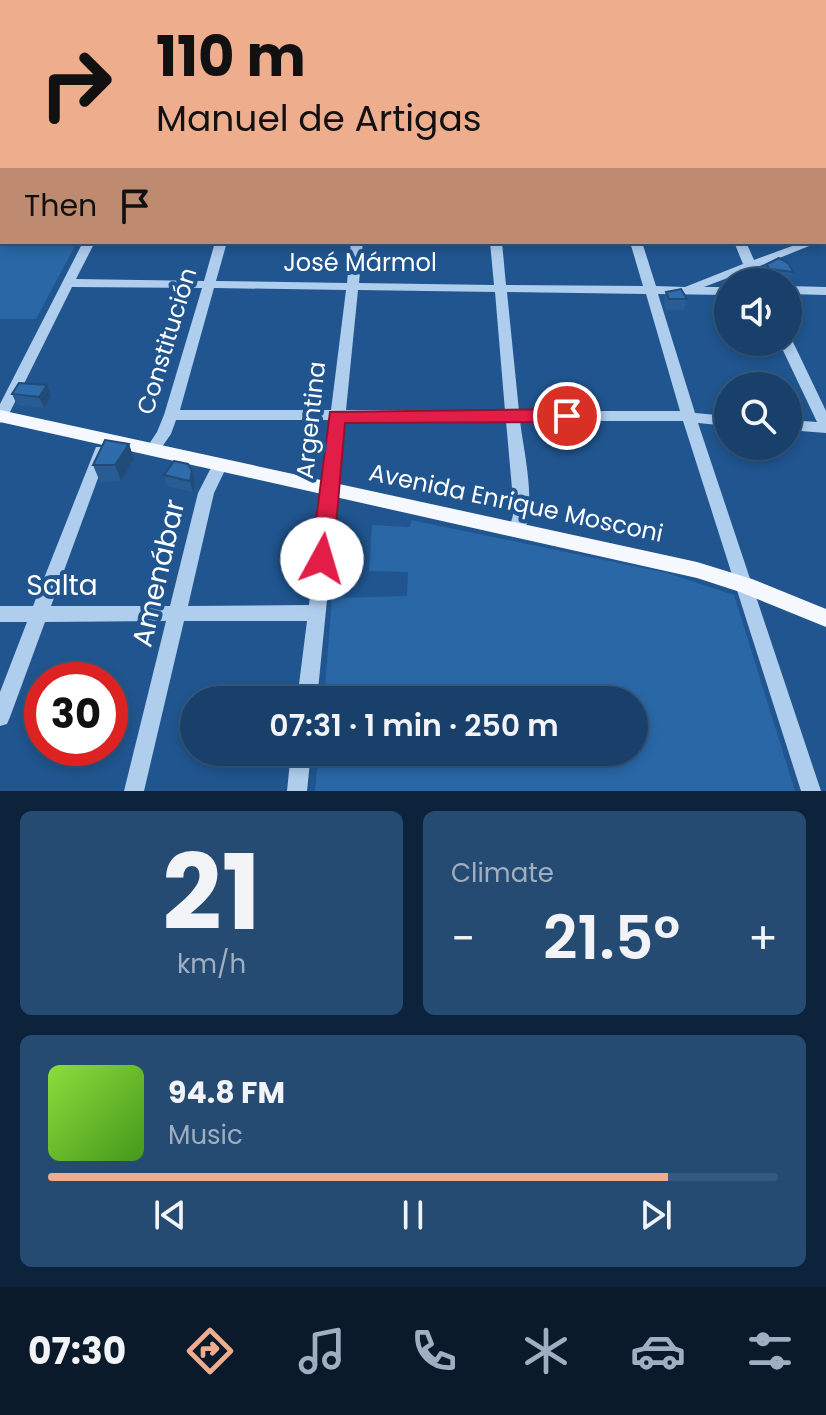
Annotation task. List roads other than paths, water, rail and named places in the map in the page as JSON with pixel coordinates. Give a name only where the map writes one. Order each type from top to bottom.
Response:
[{"type":"main road","name":"Avenida Enrique Mosconi","points":[[1,417],[697,570],[745,585],[826,618]]},
{"type":"street","points":[[1,417],[88,244]]},
{"type":"street","name":"Constitución","points":[[152,450],[164,434],[171,415],[220,244]]},
{"type":"street","name":"Argentina","points":[[309,686],[357,244]]},
{"type":"street","points":[[496,244],[522,511],[517,530]]},
{"type":"street","points":[[637,244],[689,417],[811,791]]},
{"type":"street","points":[[741,244],[752,266]]},
{"type":"street","points":[[678,291],[808,244]]},
{"type":"street","name":"José Mármol","points":[[69,283],[714,291]]},
{"type":"street","points":[[802,290],[826,291]]},
{"type":"street","points":[[793,356],[826,427],[802,426]]},
{"type":"street","points":[[171,415],[714,420]]},
{"type":"street","points":[[0,717],[99,454],[108,441]]},
{"type":"street","name":"Amenábar","points":[[134,791],[206,493],[220,464]]},
{"type":"street","name":"Salta","points":[[0,614],[317,613]]},
{"type":"street","points":[[297,791],[300,766]]}]
